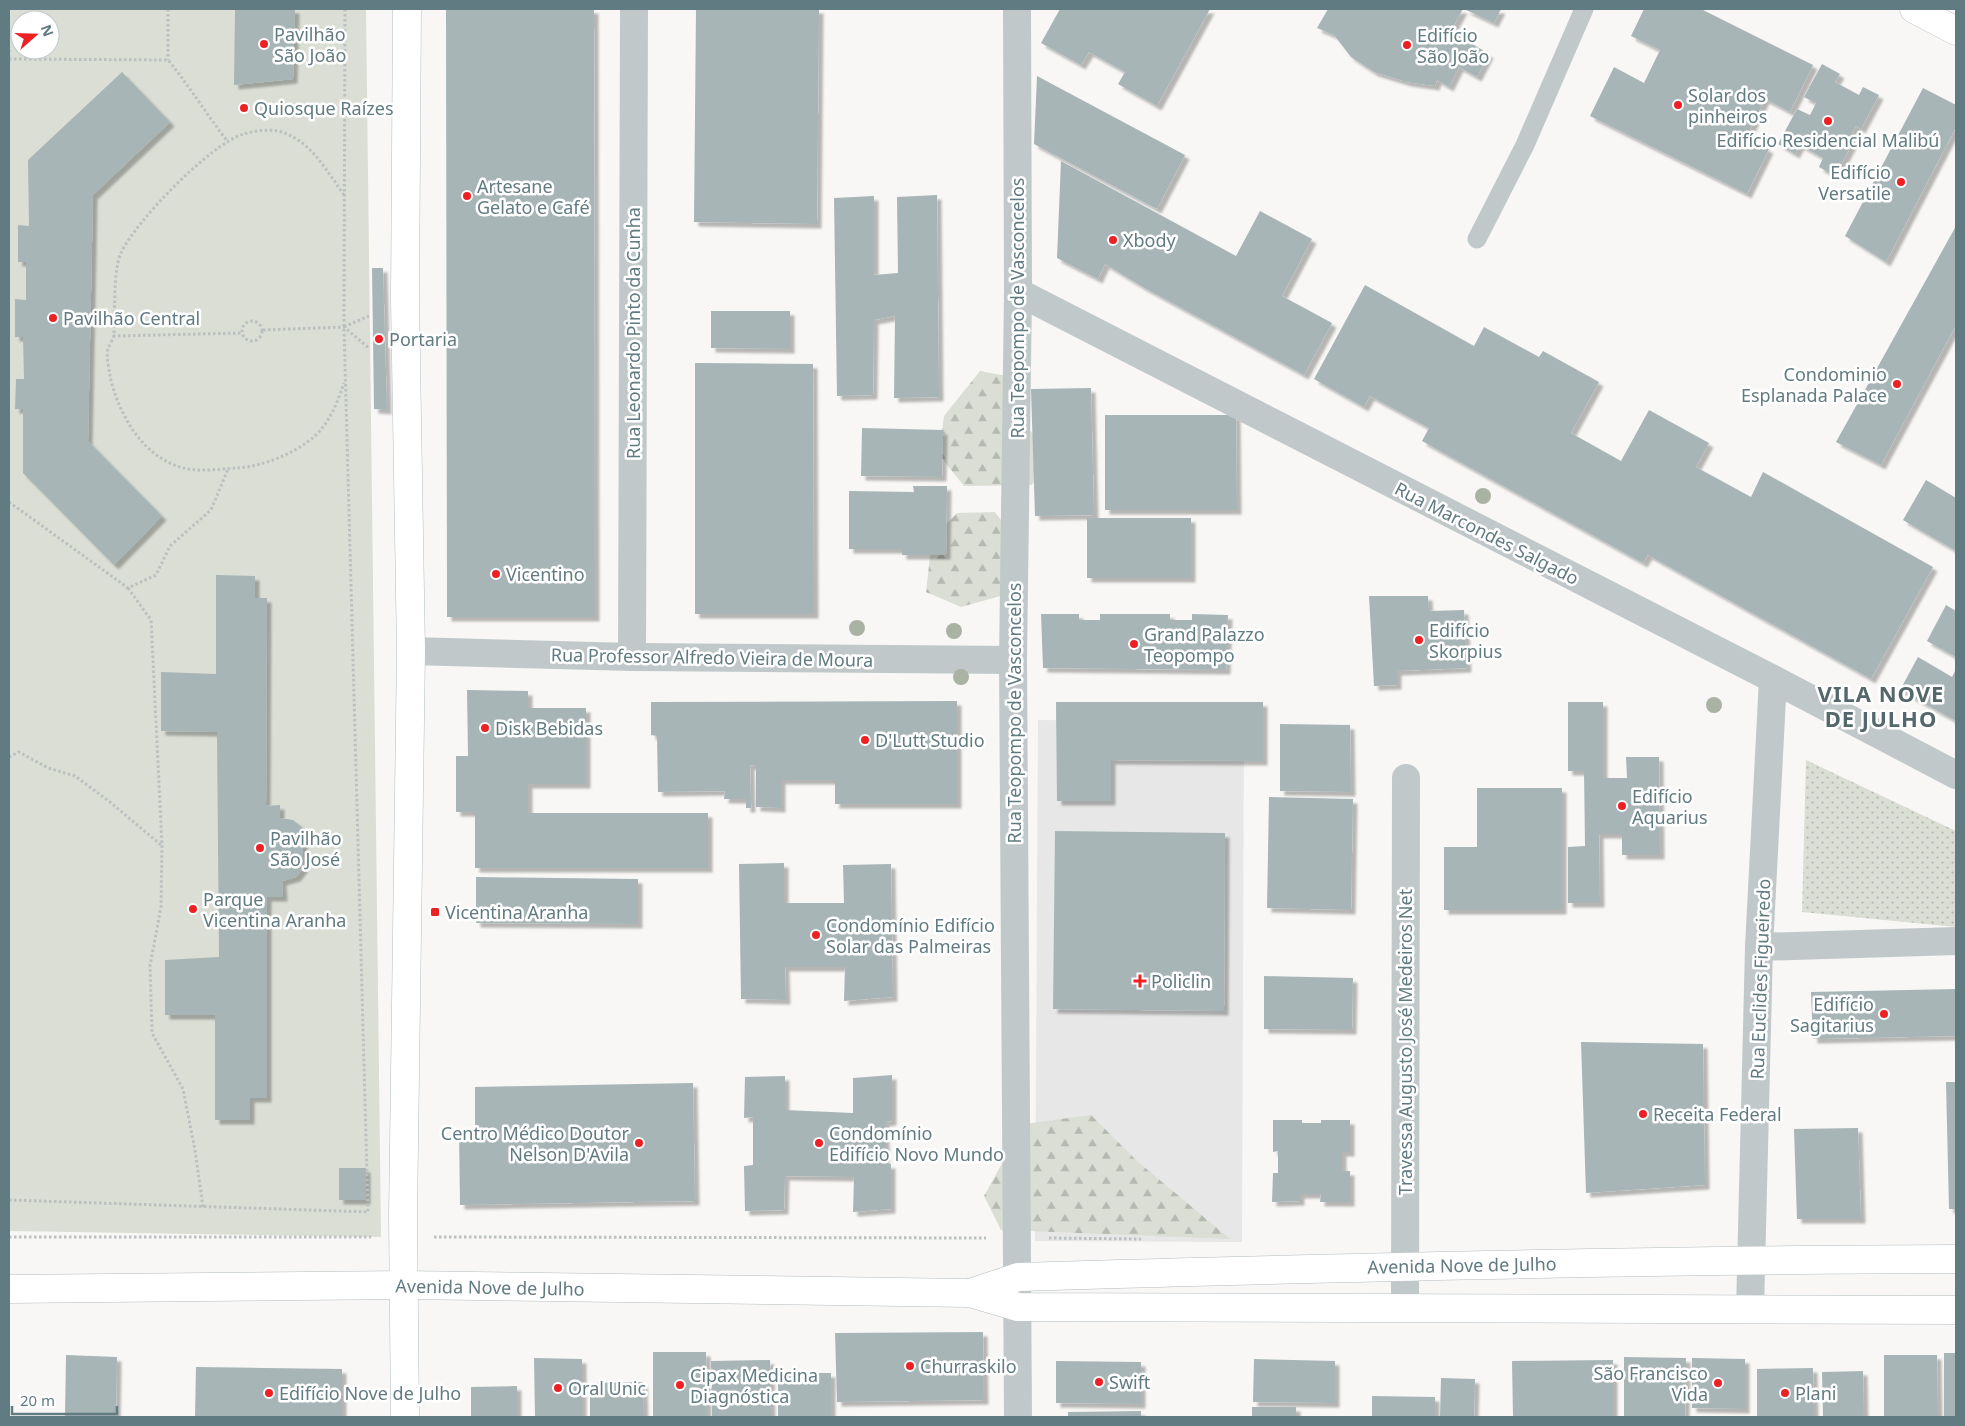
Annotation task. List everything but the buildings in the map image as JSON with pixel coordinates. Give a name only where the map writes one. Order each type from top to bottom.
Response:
[{"type":"main road","points":[[405,1417],[403,1216],[411,651],[405,299],[407,9]]},
{"type":"main road","points":[[1914,9],[1956,31]]},
{"type":"main road","name":"Avenida Nove de Julho","points":[[970,1293],[1018,1276],[1405,1265],[1751,1260],[1956,1260]]},
{"type":"main road","name":"Avenida Nove de Julho","points":[[9,1289],[404,1285],[970,1293],[1018,1308],[1405,1307],[1956,1310]]},
{"type":"street","name":"Rua Leonardo Pinto da Cunha","points":[[632,657],[634,9]]},
{"type":"street","name":"Rua Teopompo de Vasconcelos","points":[[1017,9],[1018,292],[1013,660],[1018,1417]]},
{"type":"street","name":"Rua Marcondes Salgado","points":[[1018,292],[1773,679],[1956,775]]},
{"type":"street","name":"Rua Professor Alfredo Vieira de Moura","points":[[411,651],[632,657],[1013,660]]},
{"type":"street","name":"Rua Euclides Figueiredo","points":[[1750,1310],[1759,947],[1773,679]]},
{"type":"street","name":"Travessa Augusto José Medeiros Net","points":[[1405,1307],[1406,778]]},
{"type":"street","points":[[1759,947],[1956,941]]},
{"type":"lane","points":[[1477,239],[1525,145],[1584,9]]},
{"type":"path","points":[[168,9],[168,60],[228,142]]},
{"type":"path","points":[[9,1200],[368,1212],[344,327],[345,9]]},
{"type":"path","points":[[9,50],[9,60],[168,60]]},
{"type":"path","points":[[345,197],[312,150],[278,131],[244,134],[228,142],[186,175],[148,213],[120,254],[114,336],[108,350],[108,366],[115,395],[127,421],[142,442],[177,467],[196,469],[239,468],[271,461],[308,443],[323,428],[335,408],[346,380]]},
{"type":"path","points":[[263,330],[344,327],[369,316]]},
{"type":"path","points":[[251,320],[260,324],[263,330],[261,337],[252,342],[246,340],[242,333],[244,324],[251,320]]},
{"type":"path","points":[[344,327],[370,349]]},
{"type":"path","points":[[114,336],[242,333]]},
{"type":"path","points":[[128,588],[156,575],[170,546],[211,510],[228,469]]},
{"type":"path","points":[[9,502],[128,588],[151,620],[162,845],[161,907],[150,966],[152,1033],[182,1089],[196,1150],[203,1207]]},
{"type":"path","points":[[9,757],[19,752],[48,768],[75,776],[162,845]]},
{"type":"shaded area","name":"Policlin","points":[[1038,720],[1244,722],[1242,1242],[1035,1241]]},
{"type":"green space","name":"Parque Vicentina Aranha","points":[[9,9],[366,9],[381,1237],[9,1231]]},
{"type":"green space","points":[[980,371],[1011,377],[1014,411],[1051,456],[1032,485],[964,486],[939,455],[944,416]]},
{"type":"green space","points":[[995,512],[1014,537],[1004,595],[961,607],[926,592],[932,539],[957,513]]},
{"type":"green space","points":[[1806,760],[1956,831],[1956,927],[1802,912]]},
{"type":"green space","points":[[1091,1115],[1137,1161],[1230,1239],[1001,1230],[984,1196],[1024,1124]]},
{"type":"place","name":"Pavilhão São João","points":[[264,44]]},
{"type":"place","name":"Edifício São João","points":[[1407,45]]},
{"type":"place","name":"Solar dos pinheiros","points":[[1678,105]]},
{"type":"place","name":"Quiosque Raízes","points":[[244,108]]},
{"type":"place","name":"Edifício Residencial Malibú","points":[[1828,121]]},
{"type":"place","name":"Edifício Versatile","points":[[1901,182]]},
{"type":"place","name":"Artesane Gelato e Café","points":[[467,196]]},
{"type":"place","name":"Xbody","points":[[1113,240]]},
{"type":"place","name":"Pavilhão Central","points":[[53,318]]},
{"type":"place","name":"Portaria","points":[[379,339]]},
{"type":"place","name":"Condominio Esplanada Palace","points":[[1897,384]]},
{"type":"place","name":"Vicentino","points":[[496,574]]},
{"type":"place","name":"Edifício Skorpius","points":[[1419,640]]},
{"type":"place","name":"Grand Palazzo Teopompo","points":[[1134,644]]},
{"type":"place","name":"Disk Bebidas","points":[[485,728]]},
{"type":"place","name":"D'Lutt Studio","points":[[865,740]]},
{"type":"place","name":"Edifício Aquarius","points":[[1622,806]]},
{"type":"place","name":"Pavilhão São José","points":[[260,848]]},
{"type":"place","name":"Parque Vicentina Aranha","points":[[193,909]]},
{"type":"place","name":"Vicentina Aranha","points":[[435,912]]},
{"type":"place","name":"Condomínio Edifício Solar das Palmeiras","points":[[816,935]]},
{"type":"place","name":"Policlin","points":[[1140,981]]},
{"type":"place","name":"Edifício Sagitarius","points":[[1884,1014]]},
{"type":"place","name":"Receita Federal","points":[[1643,1114]]},
{"type":"place","name":"Centro Médico Doutor Nelson D'Avila","points":[[639,1143]]},
{"type":"place","name":"Condomínio Edifício Novo Mundo","points":[[819,1143]]},
{"type":"place","name":"Churraskilo","points":[[910,1366]]},
{"type":"place","name":"Swift","points":[[1099,1382]]},
{"type":"place","name":"São Francisco Vida","points":[[1718,1383]]},
{"type":"place","name":"Cipax Medicina Diagnóstica","points":[[680,1385]]},
{"type":"place","name":"Oral Unic","points":[[558,1388]]},
{"type":"place","name":"Edifício Nove de Julho","points":[[269,1393]]},
{"type":"place","name":"Plani","points":[[1785,1393]]},
{"type":"district","name":"VILA NOVE DE JULHO","points":[[1881,706]]}]
